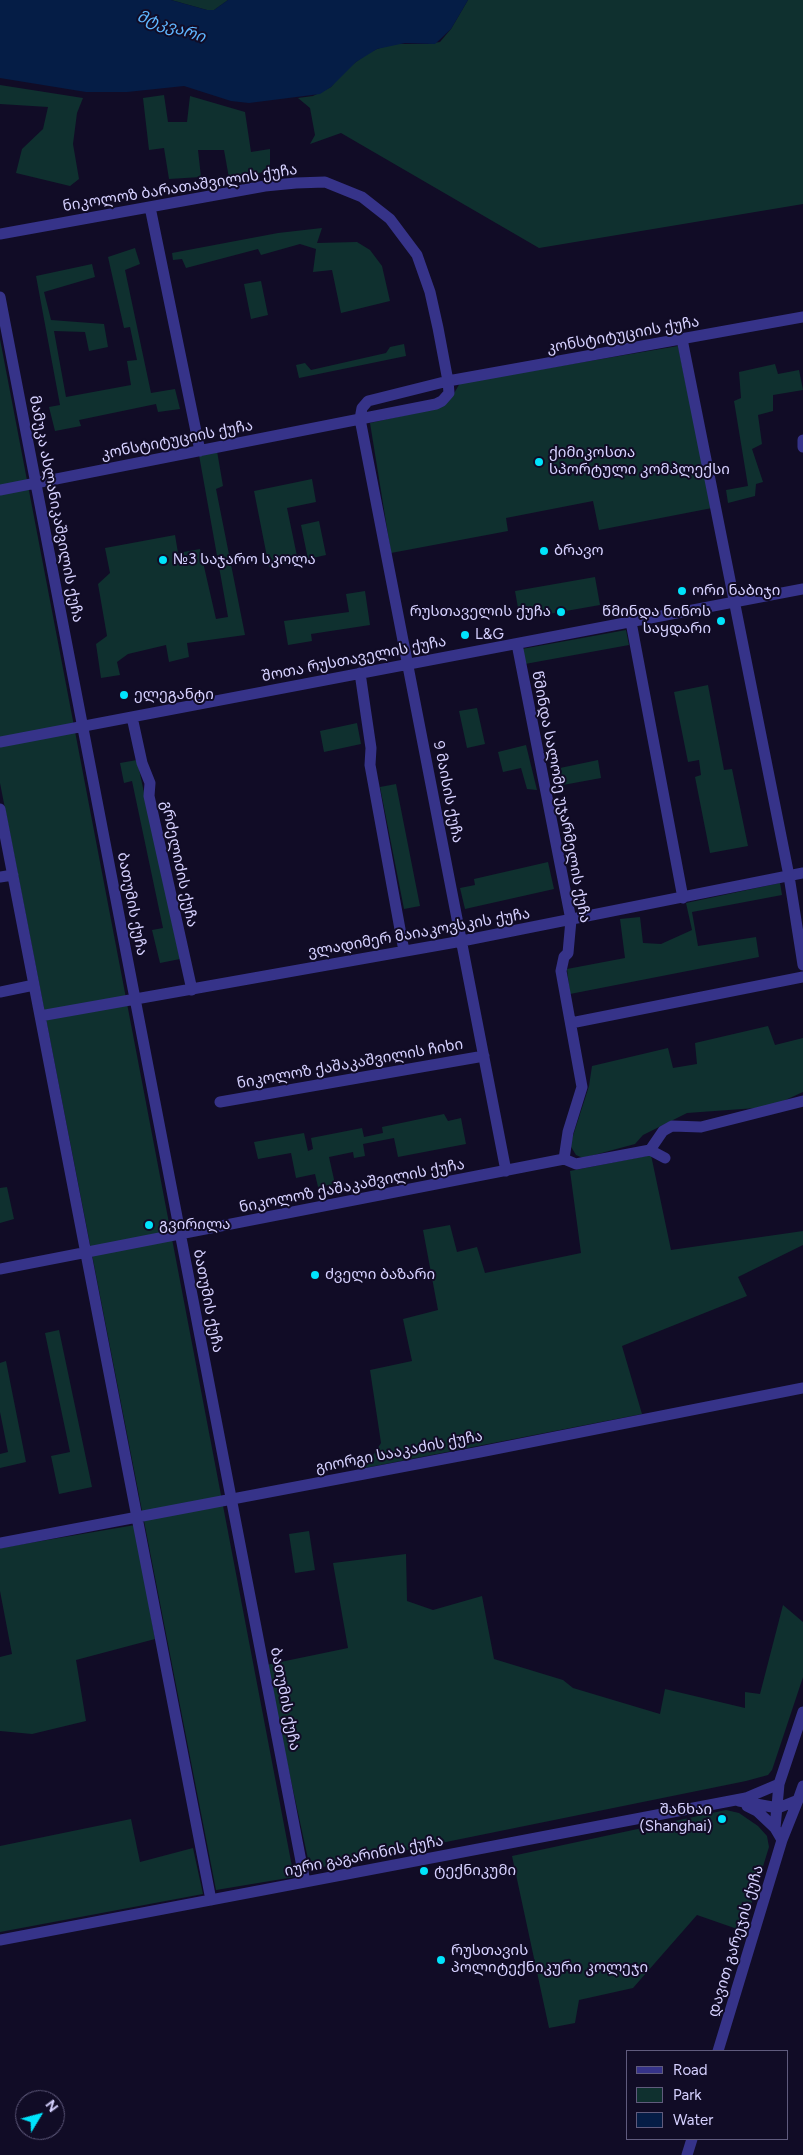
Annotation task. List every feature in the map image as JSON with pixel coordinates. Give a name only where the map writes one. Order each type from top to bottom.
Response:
[{"type":"street","name":"ნიკოლოზ ბარათაშვილის ქუჩა","points":[[0,234],[265,186],[325,182],[362,197],[390,219],[417,255],[430,292],[448,381]]},
{"type":"street","points":[[150,207],[200,451]]},
{"type":"street","name":"მამუკა ასლანიკაშვილის ქუჩა","points":[[0,297],[82,726]]},
{"type":"street","name":"კონსტიტუციის ქუჩა","points":[[360,420],[362,408],[368,401],[448,381],[803,317]]},
{"type":"street","points":[[682,339],[789,876],[803,965]]},
{"type":"street","name":"კონსტიტუციის ქუჩა","points":[[0,490],[436,404],[442,402],[449,393],[448,381]]},
{"type":"street","name":"9 მაისის ქუჩა","points":[[360,420],[506,1171]]},
{"type":"street","points":[[803,440],[803,447]]},
{"type":"street","name":"შოთა რუსთაველის ქუჩა","points":[[0,742],[803,589]]},
{"type":"street","points":[[631,622],[683,898]]},
{"type":"street","name":"წმინდა სალომე უჯარმელის ქუჩა","points":[[517,644],[571,920],[568,953],[564,957],[561,970],[582,1087],[568,1132],[564,1159]]},
{"type":"street","points":[[360,674],[371,748],[370,765],[404,951]]},
{"type":"street","name":"გრძელიძის ქუჩა","points":[[132,717],[142,763],[150,783],[149,796],[192,990]]},
{"type":"street","name":"ბათუმის ქუჩა","points":[[82,726],[305,1882]]},
{"type":"street","points":[[0,809],[211,1900]]},
{"type":"street","name":"ვლადიმერ მაიაკოვსკის ქუჩა","points":[[40,1016],[462,941],[803,873]]},
{"type":"street","points":[[0,877],[13,875]]},
{"type":"street","points":[[571,1023],[803,977]]},
{"type":"street","points":[[0,992],[34,986]]},
{"type":"street","name":"ნიკოლოზ ქაშაკაშვილის ჩიხი","points":[[220,1102],[484,1056]]},
{"type":"street","points":[[665,1158],[650,1150],[663,1131],[672,1126],[701,1127],[803,1101]]},
{"type":"street","name":"ნიკოლოზ ქაშაკაშვილის ქუჩა","points":[[0,1269],[564,1159],[576,1164],[650,1150]]},
{"type":"street","name":"გიორგი სააკაძის ქუჩა","points":[[0,1543],[231,1500],[803,1388]]},
{"type":"street","points":[[775,1828],[779,1784],[803,1712]]},
{"type":"street","name":"იური გაგარინის ქუჩა","points":[[0,1940],[734,1800],[764,1792],[779,1784]]},
{"type":"street","points":[[778,1808],[801,1792]]},
{"type":"street","name":"დავით გარეჯის ქუჩა","points":[[718,2050],[782,1840],[801,1792]]},
{"type":"street","points":[[734,1800],[757,1811],[775,1828],[782,1840]]},
{"type":"street","name":"იური გაგარინის ქუჩა","points":[[734,1800],[778,1808]]},
{"type":"street","points":[[687,2155],[692,2140]]},
{"type":"green space","points":[[171,0],[228,0],[214,10],[207,10]]},
{"type":"green space","points":[[468,0],[803,0],[803,204],[539,248],[341,133],[310,144],[315,135],[310,108],[298,98],[313,96],[331,87],[344,71],[368,53],[377,49],[392,44],[440,42],[451,29]]},
{"type":"green space","points":[[0,85],[83,98],[77,113],[73,144],[79,179],[70,186],[16,173],[22,149],[43,129],[48,107],[0,104]]},
{"type":"green space","points":[[164,95],[168,122],[187,122],[190,96],[245,112],[251,152],[270,149],[270,171],[229,178],[224,150],[198,150],[201,177],[169,179],[164,148],[149,150],[143,98]]},
{"type":"green space","points":[[322,228],[317,243],[357,242],[370,250],[382,266],[390,301],[341,313],[332,270],[313,272],[316,249],[300,244],[261,255],[258,249],[186,268],[182,259],[173,260],[172,253],[278,233]]},
{"type":"green space","points":[[135,248],[140,264],[125,270],[151,393],[175,389],[180,409],[158,412],[156,404],[79,420],[81,426],[55,431],[49,407],[60,405],[36,276],[92,264],[95,277],[44,292],[51,320],[104,324],[108,347],[89,351],[85,332],[54,331],[66,397],[131,385],[127,361],[137,360],[130,327],[124,328],[108,257]]},
{"type":"green space","points":[[261,281],[268,315],[251,319],[244,284]]},
{"type":"green space","points":[[0,339],[294,1877],[216,1890],[0,783]]},
{"type":"green space","points":[[404,344],[406,356],[299,378],[296,365],[305,363],[311,370],[386,353],[390,347]]},
{"type":"green space","name":"ქიმიკოსთა სპორტული კომპლექსი","points":[[678,346],[712,508],[599,530],[593,501],[506,518],[508,531],[391,553],[370,423],[441,407],[453,395],[460,383]]},
{"type":"green space","points":[[775,364],[778,374],[799,370],[803,390],[773,395],[773,411],[758,415],[762,444],[752,449],[763,482],[756,484],[755,496],[728,503],[726,490],[748,486],[734,401],[741,398],[739,372]]},
{"type":"green space","points":[[217,451],[223,486],[216,489],[245,635],[187,643],[189,657],[169,662],[166,645],[128,654],[117,662],[120,675],[101,678],[96,644],[107,636],[98,584],[110,573],[105,548],[175,535],[178,553],[200,549],[216,619],[228,617],[199,455]]},
{"type":"green space","points":[[312,479],[316,502],[287,508],[298,561],[269,567],[254,491]]},
{"type":"green space","points":[[319,521],[326,555],[308,559],[301,525]]},
{"type":"green space","points":[[595,577],[600,605],[520,619],[515,591]]},
{"type":"green space","points":[[365,591],[370,625],[311,634],[312,641],[288,645],[284,621],[349,612],[346,594]]},
{"type":"green space","points":[[626,630],[629,645],[525,664],[522,649]]},
{"type":"green space","points":[[708,685],[724,770],[732,769],[748,846],[710,853],[695,777],[701,775],[699,760],[688,762],[674,692]]},
{"type":"green space","points":[[477,708],[485,744],[467,748],[459,711]]},
{"type":"green space","points":[[357,723],[361,744],[324,752],[320,731]]},
{"type":"green space","points":[[526,745],[537,790],[527,789],[521,768],[503,772],[498,752]]},
{"type":"green space","points":[[137,760],[180,959],[160,963],[152,930],[163,928],[132,781],[124,783],[120,763]]},
{"type":"green space","points":[[598,760],[601,778],[563,785],[560,768]]},
{"type":"green space","points":[[396,784],[420,906],[404,909],[380,787]]},
{"type":"green space","points":[[548,862],[554,889],[465,909],[460,888],[475,885],[474,879]]},
{"type":"green space","points":[[780,883],[782,895],[692,912],[698,946],[756,937],[759,957],[570,994],[567,969],[625,958],[620,919],[640,917],[643,943],[661,944],[692,930],[686,903]]},
{"type":"green space","points":[[768,1026],[775,1045],[803,1038],[803,1092],[770,1107],[687,1113],[643,1135],[635,1144],[583,1158],[576,1155],[570,1145],[589,1086],[592,1066],[668,1048],[673,1068],[697,1064],[695,1043]]},
{"type":"green space","points":[[444,1114],[448,1121],[461,1118],[466,1144],[398,1157],[394,1138],[363,1144],[365,1156],[354,1158],[353,1152],[329,1157],[335,1184],[318,1187],[315,1174],[296,1178],[291,1153],[258,1159],[254,1142],[304,1133],[308,1151],[313,1149],[311,1138],[362,1128],[364,1137],[383,1133],[382,1127]]},
{"type":"green space","points":[[651,1155],[671,1250],[803,1231],[803,1245],[738,1277],[747,1296],[622,1346],[642,1414],[365,1468],[381,1443],[370,1370],[412,1361],[403,1319],[438,1310],[423,1230],[450,1225],[457,1252],[477,1247],[485,1273],[581,1253],[570,1171]]},
{"type":"green space","points":[[7,1187],[14,1219],[0,1223],[0,1188]]},
{"type":"green space","points":[[59,1330],[92,1487],[59,1494],[51,1456],[70,1452],[45,1333]]},
{"type":"green space","points":[[6,1361],[26,1462],[0,1468],[0,1454],[8,1452],[0,1412],[0,1363]]},
{"type":"green space","points":[[135,1525],[155,1639],[76,1660],[86,1721],[32,1734],[0,1731],[0,1657],[12,1654],[0,1591],[0,1548]]},
{"type":"green space","points":[[309,1531],[315,1570],[295,1573],[289,1534]]},
{"type":"green space","points":[[406,1554],[407,1601],[433,1610],[482,1596],[494,1659],[563,1680],[573,1688],[660,1714],[665,1689],[745,1708],[745,1692],[760,1694],[783,1605],[803,1622],[803,1677],[772,1770],[768,1775],[746,1781],[323,1867],[308,1859],[266,1665],[348,1648],[333,1563]]},
{"type":"green space","points":[[726,1810],[739,1813],[758,1826],[767,1836],[769,1847],[743,1931],[697,1915],[633,1988],[579,2000],[575,2023],[549,2028],[512,1856]]},
{"type":"green space","points":[[131,1819],[140,1862],[193,1848],[203,1894],[0,1932],[0,1846]]},
{"type":"water","name":"მტკვარი","points":[[0,0],[171,0],[207,10],[214,10],[228,0],[468,0],[451,29],[435,44],[405,43],[377,49],[356,62],[331,87],[320,94],[249,103],[231,101],[184,86],[127,92],[86,92],[0,78]]},
{"type":"place","name":"ქიმიკოსთა სპორტული კომპლექსი","points":[[539,462]]},
{"type":"place","name":"ბრავო","points":[[544,551]]},
{"type":"place","name":"№3 საჯარო სკოლა","points":[[163,560]]},
{"type":"place","name":"ორი ნაბიჯი","points":[[682,591]]},
{"type":"place","name":"რუსთაველის ქუჩა","points":[[561,612]]},
{"type":"place","name":"წმინდა ნინოს საყდარი","points":[[721,621]]},
{"type":"place","name":"L&G","points":[[465,635]]},
{"type":"place","name":"ელეგანტი","points":[[124,695]]},
{"type":"place","name":"გვირილა","points":[[149,1225]]},
{"type":"place","name":"ძველი ბაზარი","points":[[315,1275]]},
{"type":"place","name":"შანხაი (Shanghai)","points":[[722,1819]]},
{"type":"place","name":"ტექნიკუმი","points":[[424,1871]]},
{"type":"place","name":"რუსთავის პოლიტექნიკური კოლეჯი","points":[[441,1960]]}]
